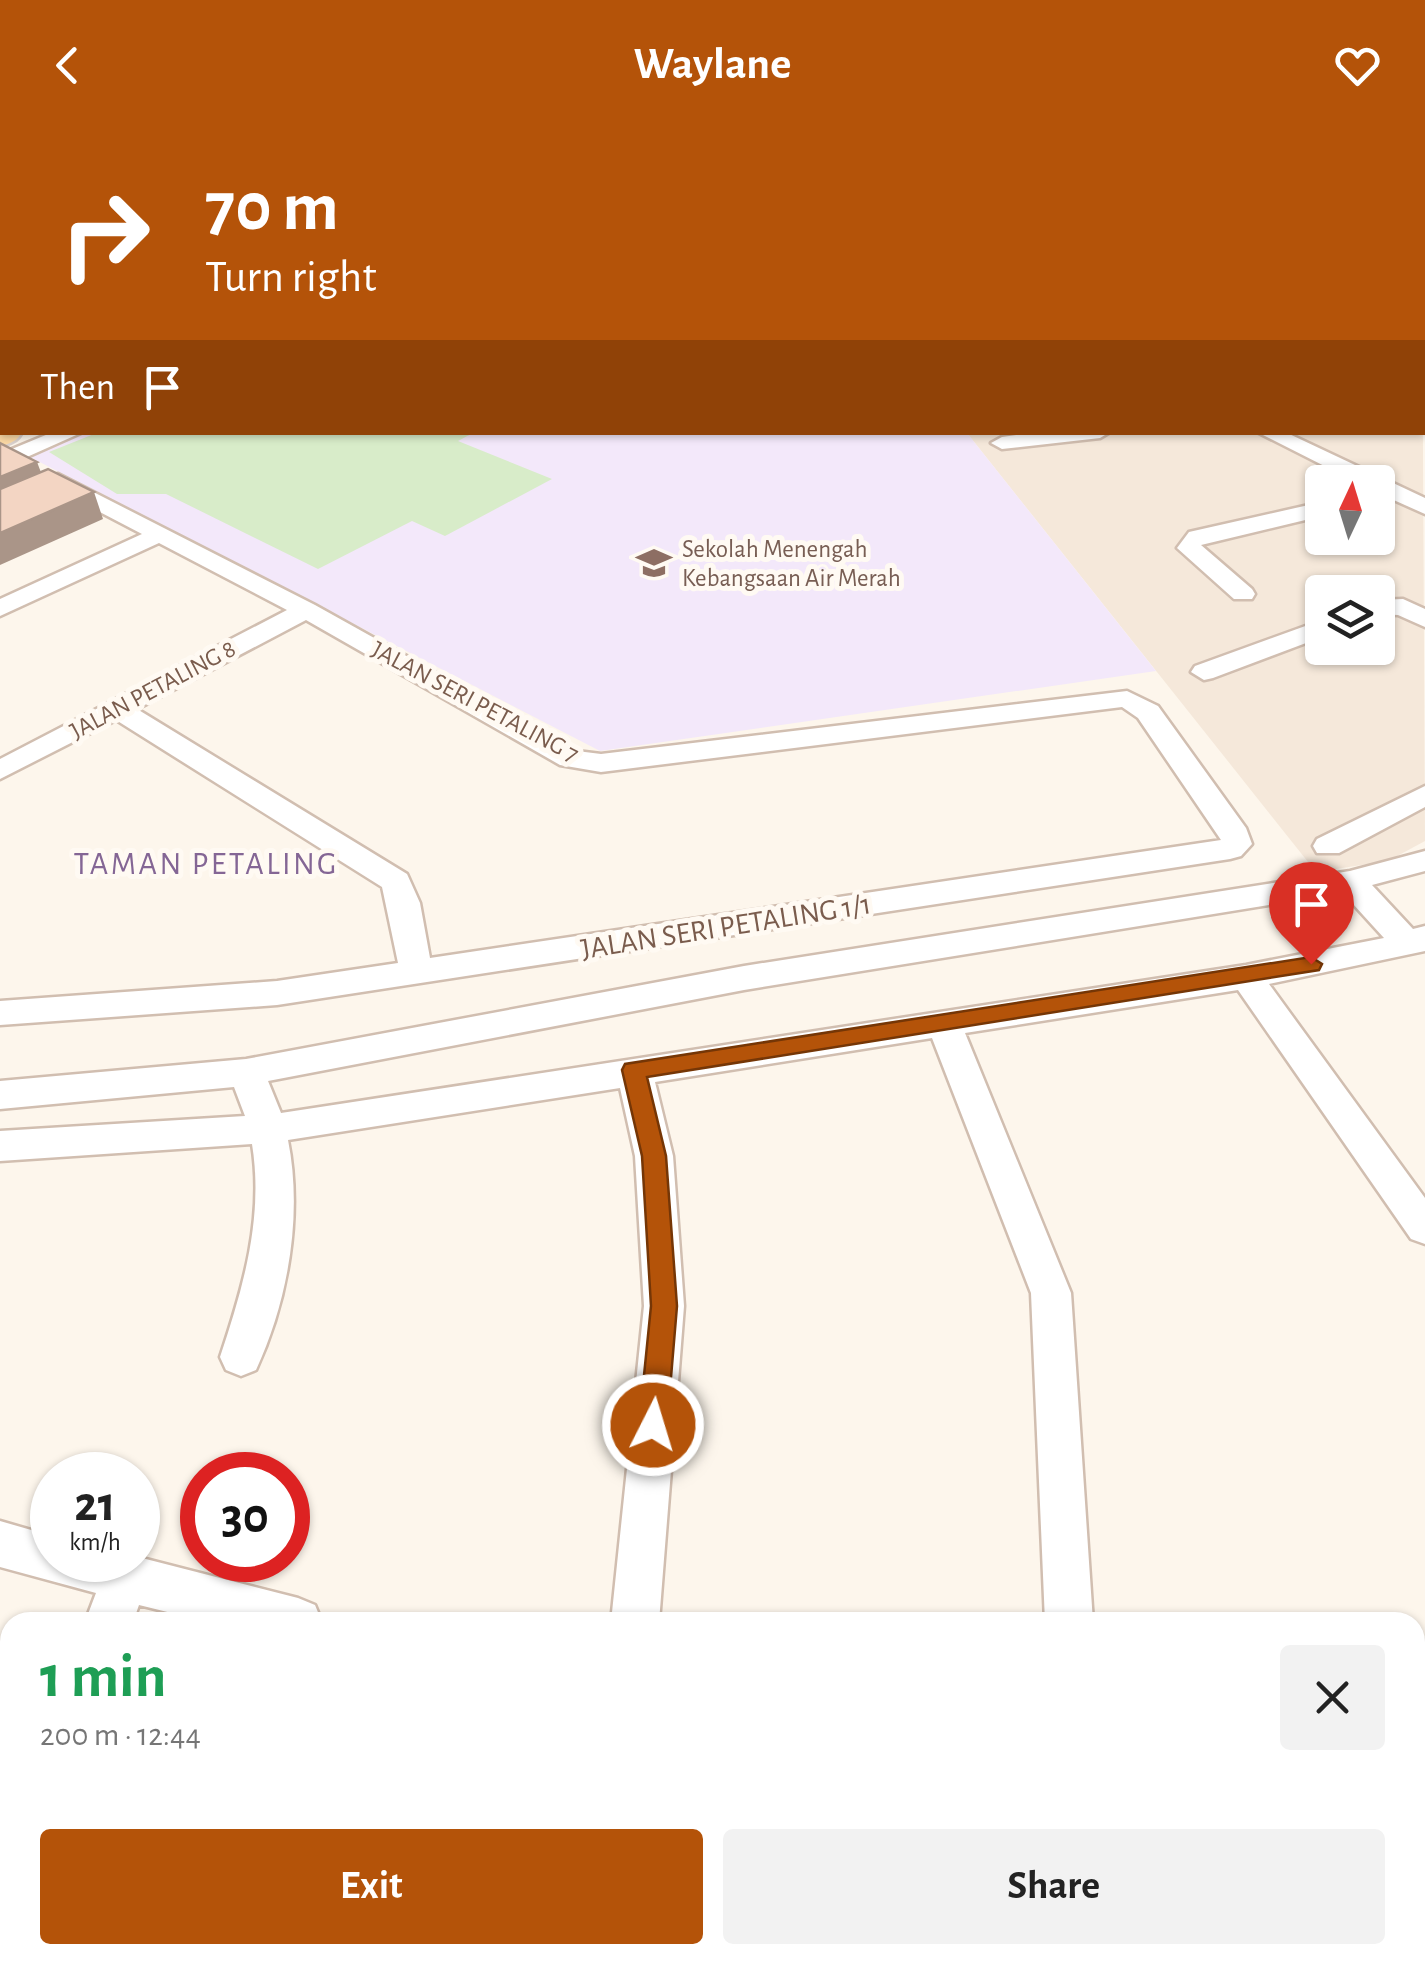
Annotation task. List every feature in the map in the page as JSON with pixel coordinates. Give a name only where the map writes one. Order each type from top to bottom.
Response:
[{"type":"street","points":[[6,460],[66,435]]},
{"type":"street","points":[[1002,443],[1073,435]]},
{"type":"street","points":[[1273,435],[1332,465]]},
{"type":"street","name":"JALAN SERI PETALING 7","points":[[6,460],[135,521],[306,610],[570,759],[584,762],[1099,700]]},
{"type":"street","points":[[1395,495],[1425,507]]},
{"type":"street","points":[[1243,594],[1189,548],[1190,542],[1196,537],[1305,513]]},
{"type":"street","points":[[0,581],[135,521]]},
{"type":"street","points":[[0,608],[160,534]]},
{"type":"street","points":[[1395,607],[1404,607],[1425,618]]},
{"type":"street","name":"JALAN PETALING 8","points":[[0,770],[306,610]]},
{"type":"street","points":[[1204,672],[1305,634]]},
{"type":"street","name":"JALAN SERI PETALING 1/1","points":[[0,1013],[277,994],[1230,849],[1237,844],[1235,835],[1148,712],[1127,699],[1099,700]]},
{"type":"street","points":[[118,708],[396,881],[404,903],[416,974]]},
{"type":"street","points":[[1328,846],[1425,795]]},
{"type":"street","points":[[0,1095],[246,1072],[744,978],[1350,881],[1425,861]]},
{"type":"street","points":[[1350,881],[1417,941]]},
{"type":"street","points":[[0,1146],[268,1129],[1246,978],[1417,941]]},
{"type":"street","points":[[1246,978],[1425,1228]]},
{"type":"street","points":[[944,1024],[1050,1293],[1068,1612]]},
{"type":"street","points":[[634,1070],[654,1156],[664,1306],[636,1612]]},
{"type":"street","points":[[241,1357],[272,1250],[276,1183],[268,1129],[246,1072]]},
{"type":"street","points":[[0,1544],[30,1552]]},
{"type":"street","points":[[89,1582],[117,1601],[212,1612]]},
{"type":"shaded area","name":"Sekolah Menengah Kebangsaan Air Merah","points":[[80,435],[969,435],[1156,671],[600,751],[28,456]]},
{"type":"shaded area","points":[[969,435],[1423,435],[1425,841],[1388,861],[1316,872]]},
{"type":"green space","points":[[92,435],[469,435],[458,441],[552,479],[445,536],[412,521],[318,569],[166,494],[117,494],[49,452]]},
{"type":"building","points":[[0,443],[37,462],[0,477]]},
{"type":"building","points":[[48,469],[94,492],[0,533],[0,489]]},
{"type":"place","name":"Sekolah Menengah Kebangsaan Air Merah","points":[[654,563]]},
{"type":"district","name":"TAMAN PETALING","points":[[206,864]]},
{"type":"route","points":[[653,1425],[664,1306],[654,1156],[634,1070],[1246,978],[1311,964]]}]
